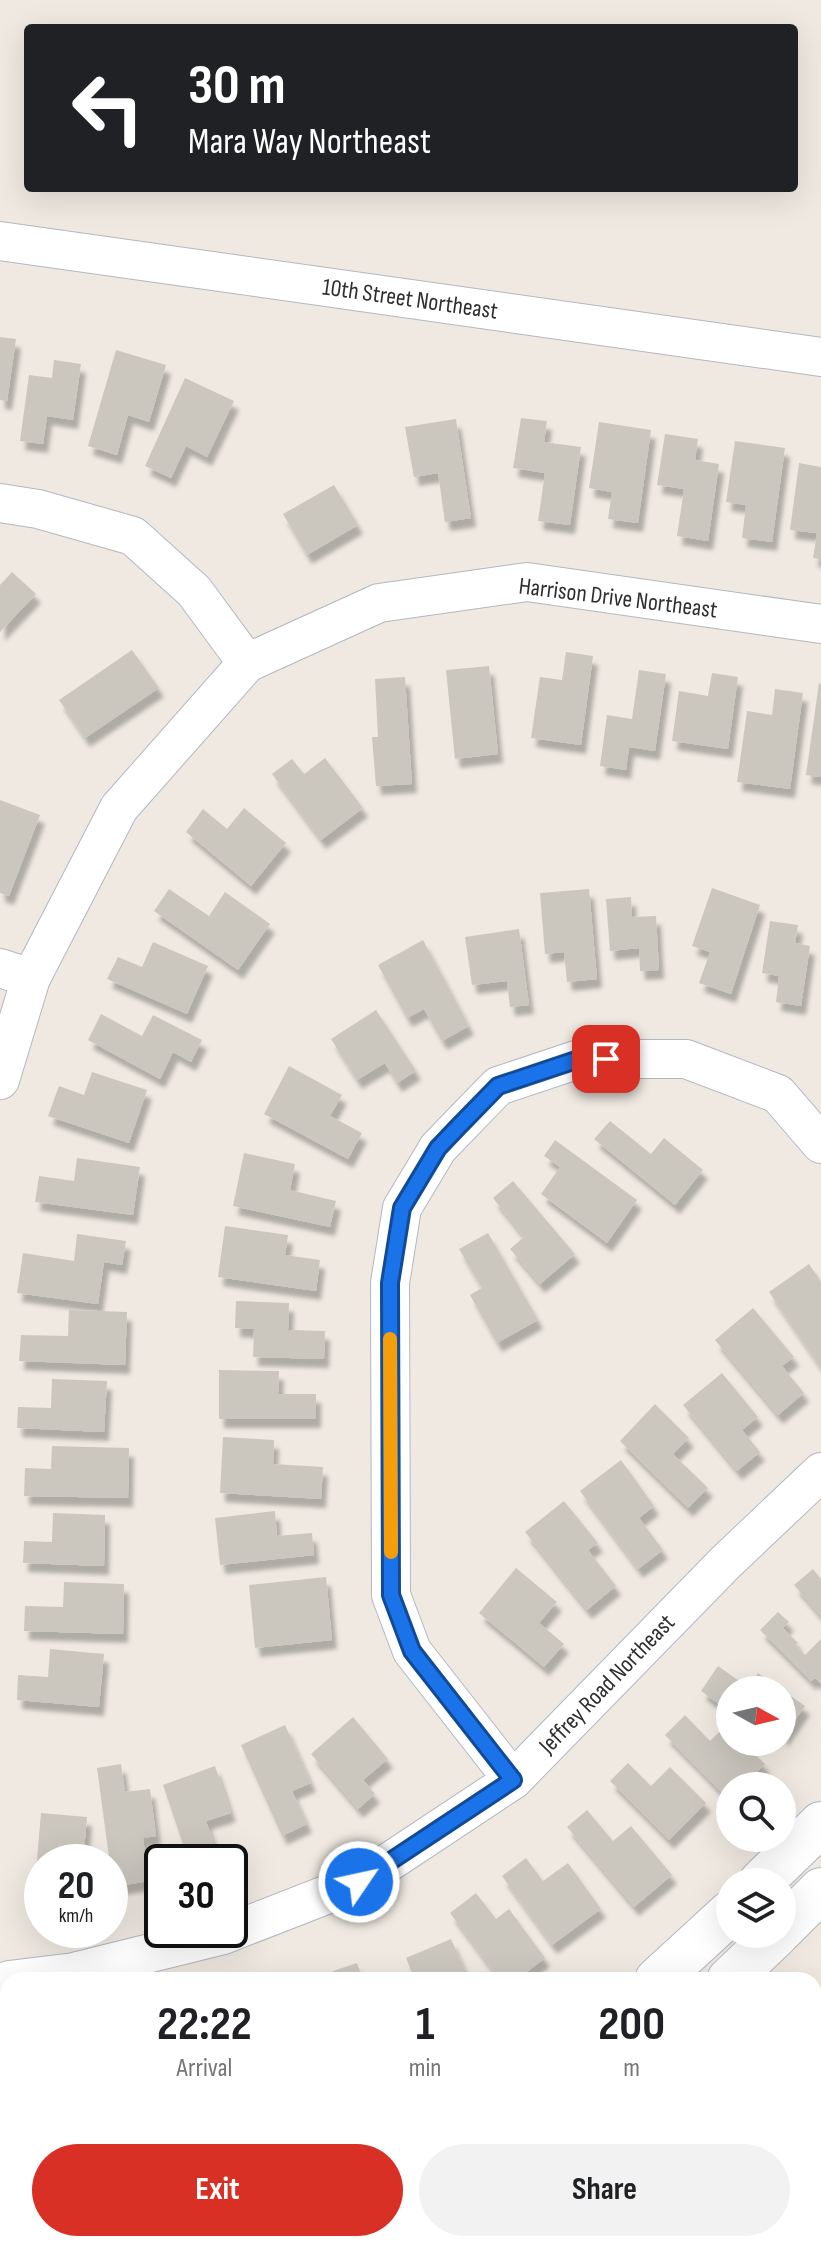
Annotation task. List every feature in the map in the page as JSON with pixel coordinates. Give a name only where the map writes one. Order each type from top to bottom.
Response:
[{"type":"street","name":"10th Street Northeast","points":[[0,241],[821,357]]},
{"type":"street","points":[[0,503],[38,509],[133,536],[194,591],[247,663]]},
{"type":"street","name":"Harrison Drive Northeast","points":[[0,1080],[16,973],[119,808],[247,663],[379,603],[527,582],[821,624]]},
{"type":"street","points":[[513,1780],[412,1651],[391,1595],[390,1283],[402,1208],[438,1148],[498,1086],[579,1059],[686,1059],[778,1094],[821,1144]]},
{"type":"street","name":"Jeffrey Road Northeast","points":[[74,1972],[223,1935],[359,1882],[513,1780],[725,1563],[821,1472]]},
{"type":"street","points":[[775,1868],[821,1824]]},
{"type":"street","points":[[796,1915],[821,1890]]},
{"type":"street","points":[[666,1972],[716,1926]]},
{"type":"street","points":[[737,1972],[762,1948]]},
{"type":"street","points":[[0,2227],[0,2234]]},
{"type":"building","points":[[0,337],[16,339],[7,401],[0,400]]},
{"type":"building","points":[[116,350],[166,365],[149,422],[128,415],[117,455],[88,446]]},
{"type":"building","points":[[54,360],[81,364],[73,420],[47,416],[43,444],[20,441],[29,375],[52,378]]},
{"type":"building","points":[[185,378],[234,401],[207,457],[186,446],[171,478],[145,466]]},
{"type":"building","points":[[521,418],[547,421],[544,442],[581,447],[570,525],[538,521],[545,473],[513,468]]},
{"type":"building","points":[[456,419],[471,518],[445,522],[438,473],[414,477],[405,427]]},
{"type":"building","points":[[599,422],[651,430],[638,523],[608,519],[612,492],[589,488]]},
{"type":"building","points":[[665,434],[698,439],[695,460],[719,464],[708,541],[677,536],[684,489],[657,485]]},
{"type":"building","points":[[735,441],[785,448],[772,542],[742,538],[746,505],[726,502]]},
{"type":"building","points":[[799,463],[821,467],[821,559],[813,558],[817,533],[790,530]]},
{"type":"building","points":[[334,485],[358,525],[307,555],[283,514]]},
{"type":"building","points":[[12,572],[36,594],[0,632],[0,585]]},
{"type":"building","points":[[132,650],[159,688],[85,738],[59,700]]},
{"type":"building","points":[[566,652],[593,656],[581,745],[531,738],[540,677],[562,680]]},
{"type":"building","points":[[489,666],[498,754],[455,759],[446,670]]},
{"type":"building","points":[[639,670],[666,674],[655,751],[629,747],[626,770],[600,766],[607,715],[632,719]]},
{"type":"building","points":[[712,673],[738,677],[728,749],[672,741],[679,691],[708,696]]},
{"type":"building","points":[[405,677],[412,784],[376,786],[372,737],[378,737],[375,679]]},
{"type":"building","points":[[821,684],[821,777],[806,775]]},
{"type":"building","points":[[775,689],[803,693],[790,789],[737,782],[747,711],[772,715]]},
{"type":"building","points":[[325,758],[363,808],[321,840],[272,774],[292,759],[304,774]]},
{"type":"building","points":[[0,800],[40,815],[9,896],[0,893]]},
{"type":"building","points":[[244,808],[286,843],[251,886],[186,832],[203,809],[227,829]]},
{"type":"building","points":[[712,888],[760,905],[731,994],[699,983],[710,952],[692,946]]},
{"type":"building","points":[[169,889],[209,916],[225,892],[270,924],[238,970],[154,911]]},
{"type":"building","points":[[589,889],[597,979],[567,982],[564,952],[545,954],[540,893]]},
{"type":"building","points":[[631,897],[632,917],[656,916],[659,970],[640,971],[639,948],[610,951],[606,899]]},
{"type":"building","points":[[770,921],[798,925],[795,943],[810,946],[801,1006],[776,1002],[779,976],[762,973]]},
{"type":"building","points":[[519,929],[529,1005],[510,1007],[507,981],[472,985],[465,937]]},
{"type":"building","points":[[423,940],[469,1026],[442,1041],[424,1009],[407,1018],[378,965]]},
{"type":"building","points":[[153,942],[208,966],[187,1014],[107,979],[118,957],[142,967]]},
{"type":"building","points":[[376,1010],[416,1071],[397,1083],[385,1063],[357,1080],[331,1039]]},
{"type":"building","points":[[101,1014],[142,1036],[153,1015],[202,1040],[191,1062],[173,1052],[160,1079],[88,1040]]},
{"type":"building","points":[[289,1066],[342,1095],[330,1116],[362,1133],[348,1159],[264,1114]]},
{"type":"building","points":[[92,1072],[147,1090],[129,1143],[48,1116],[59,1086],[84,1095]]},
{"type":"building","points":[[610,1121],[651,1154],[664,1138],[703,1170],[675,1205],[594,1139]]},
{"type":"building","points":[[555,1140],[637,1200],[607,1243],[541,1194],[560,1167],[544,1156]]},
{"type":"building","points":[[244,1153],[295,1164],[290,1190],[336,1201],[330,1227],[233,1206]]},
{"type":"building","points":[[77,1158],[140,1167],[133,1215],[35,1202],[39,1176],[74,1181]]},
{"type":"building","points":[[513,1181],[575,1254],[540,1284],[510,1249],[524,1237],[493,1198]]},
{"type":"building","points":[[225,1226],[288,1235],[285,1255],[320,1260],[316,1291],[218,1277]]},
{"type":"building","points":[[488,1233],[538,1320],[497,1343],[470,1295],[482,1288],[459,1249]]},
{"type":"building","points":[[77,1234],[126,1241],[122,1265],[104,1262],[98,1304],[17,1293],[23,1253],[74,1261]]},
{"type":"building","points":[[809,1264],[821,1282],[821,1368],[769,1292]]},
{"type":"building","points":[[236,1301],[289,1303],[288,1330],[325,1331],[324,1359],[253,1357],[254,1329],[235,1328]]},
{"type":"building","points":[[753,1308],[794,1357],[782,1366],[804,1393],[778,1415],[715,1340]]},
{"type":"building","points":[[69,1310],[127,1312],[125,1365],[19,1361],[21,1335],[68,1336]]},
{"type":"building","points":[[219,1370],[279,1371],[278,1394],[316,1394],[316,1419],[219,1419]]},
{"type":"building","points":[[722,1373],[758,1417],[742,1430],[760,1452],[737,1471],[683,1405]]},
{"type":"building","points":[[52,1379],[107,1381],[104,1432],[17,1428],[18,1407],[51,1408]]},
{"type":"building","points":[[655,1404],[689,1438],[673,1454],[708,1488],[688,1508],[620,1441]]},
{"type":"building","points":[[223,1437],[274,1440],[273,1464],[323,1467],[321,1499],[220,1493]]},
{"type":"building","points":[[52,1446],[129,1448],[128,1498],[24,1496],[25,1468],[51,1469]]},
{"type":"building","points":[[621,1460],[654,1506],[639,1518],[663,1550],[638,1569],[580,1491]]},
{"type":"building","points":[[564,1501],[598,1543],[588,1550],[616,1586],[587,1610],[525,1532]]},
{"type":"building","points":[[275,1511],[277,1536],[312,1533],[314,1555],[220,1565],[215,1518]]},
{"type":"building","points":[[53,1513],[105,1515],[104,1566],[23,1563],[24,1541],[52,1542]]},
{"type":"building","points":[[516,1568],[557,1602],[539,1623],[564,1644],[544,1667],[479,1613]]},
{"type":"building","points":[[813,1569],[821,1579],[821,1616],[794,1585]]},
{"type":"building","points":[[326,1577],[332,1640],[255,1648],[249,1585]]},
{"type":"building","points":[[64,1582],[124,1584],[123,1634],[24,1631],[25,1606],[63,1607]]},
{"type":"building","points":[[778,1612],[789,1622],[783,1628],[805,1655],[821,1639],[821,1684],[815,1678],[811,1681],[760,1630]]},
{"type":"building","points":[[50,1649],[104,1654],[99,1707],[17,1700],[18,1675],[48,1677]]},
{"type":"building","points":[[718,1666],[732,1676],[716,1676],[716,1702],[701,1691]]},
{"type":"building","points":[[796,1700],[805,1706],[796,1719]]},
{"type":"building","points":[[685,1715],[710,1741],[716,1735],[716,1756],[757,1756],[765,1764],[757,1772],[716,1772],[716,1787],[665,1735]]},
{"type":"building","points":[[353,1717],[388,1759],[363,1780],[375,1794],[358,1809],[311,1754]]},
{"type":"building","points":[[285,1725],[311,1783],[292,1791],[307,1824],[282,1836],[241,1745]]},
{"type":"building","points":[[628,1763],[651,1786],[670,1767],[706,1803],[669,1840],[610,1781]]},
{"type":"building","points":[[121,1764],[125,1792],[150,1789],[156,1836],[143,1838],[144,1882],[128,1884],[128,1844],[107,1844],[97,1768]]},
{"type":"building","points":[[215,1766],[231,1813],[206,1821],[214,1844],[183,1844],[163,1785]]},
{"type":"building","points":[[587,1810],[613,1841],[631,1826],[672,1875],[634,1907],[567,1827]]},
{"type":"building","points":[[41,1813],[87,1817],[85,1844],[38,1844]]},
{"type":"building","points":[[526,1858],[543,1881],[568,1863],[601,1909],[552,1945],[502,1876]]},
{"type":"building","points":[[476,1893],[496,1919],[509,1909],[545,1958],[527,1972],[494,1972],[450,1913]]},
{"type":"building","points":[[451,1939],[465,1972],[412,1972],[406,1958]]},
{"type":"building","points":[[357,1963],[360,1972],[333,1972]]},
{"type":"slow traffic","points":[[390,1339],[391,1552]]},
{"type":"route","points":[[359,1882],[513,1780],[412,1651],[391,1595],[390,1283],[402,1208],[438,1148],[498,1086],[579,1059],[606,1059]]}]
